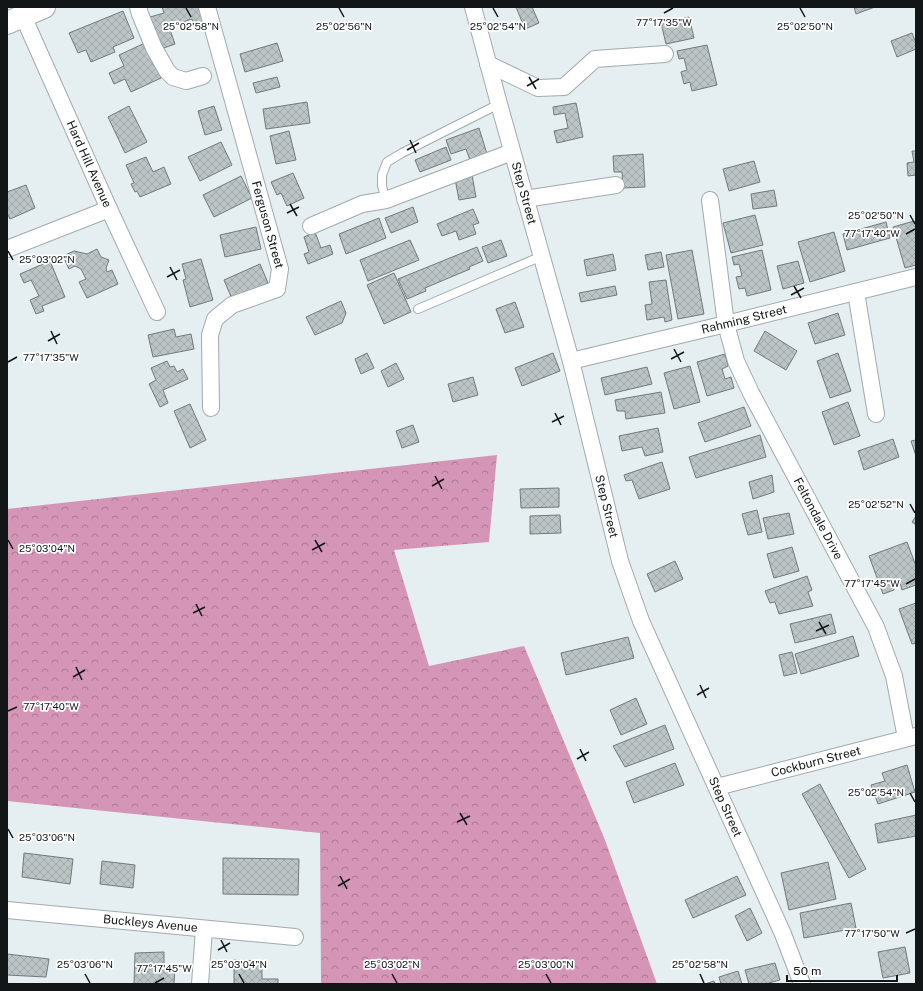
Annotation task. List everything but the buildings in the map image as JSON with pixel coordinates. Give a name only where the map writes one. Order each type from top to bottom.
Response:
[{"type":"main road","points":[[15,20],[44,7]]},
{"type":"street","points":[[138,7],[154,48],[167,71],[173,77],[186,81],[203,76]]},
{"type":"street","name":"Ferguson Street","points":[[207,7],[280,269],[277,289],[232,305],[215,319],[210,335],[211,408]]},
{"type":"street","name":"Step Street","points":[[472,7],[571,360],[620,561],[641,621],[783,934],[802,984]]},
{"type":"street","name":"Hard Hill Avenue","points":[[15,20],[109,209],[157,312]]},
{"type":"street","points":[[488,64],[538,88],[564,87],[595,59],[665,54]]},
{"type":"street","points":[[311,226],[362,204],[386,200],[512,152]]},
{"type":"street","points":[[525,199],[616,185]]},
{"type":"street","name":"Feltondale Drive","points":[[710,200],[726,324],[736,361],[751,393],[876,627],[894,676],[911,737]]},
{"type":"street","points":[[7,249],[109,209]]},
{"type":"street","name":"Rahming Street","points":[[571,360],[726,324],[916,277]]},
{"type":"street","points":[[856,292],[876,414]]},
{"type":"street","name":"Cockburn Street","points":[[717,787],[911,737]]},
{"type":"street","name":"Buckleys Avenue","points":[[7,910],[295,937]]},
{"type":"street","points":[[200,984],[204,929]]},
{"type":"lane","points":[[386,200],[382,186],[382,175],[387,162],[498,104]]},
{"type":"lane","points":[[418,309],[542,256]]},
{"type":"green space","points":[[497,455],[489,542],[394,550],[429,666],[524,646],[605,840],[657,984],[321,984],[320,833],[7,801],[7,509]]}]
